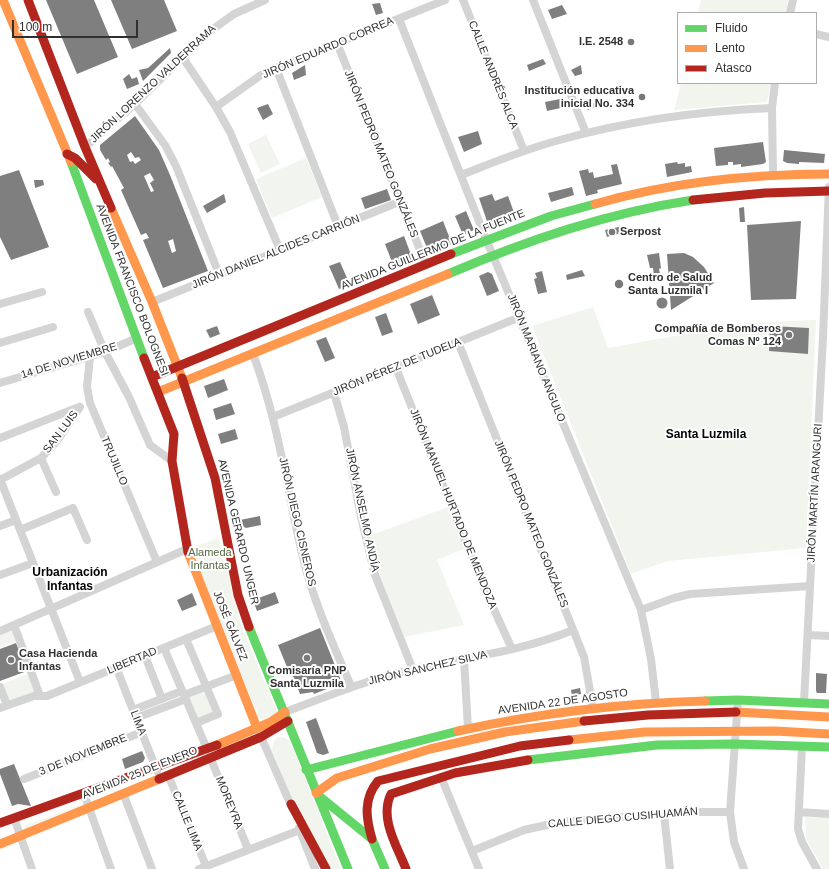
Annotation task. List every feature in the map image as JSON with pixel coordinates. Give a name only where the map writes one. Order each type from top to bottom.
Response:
[{"type":"main road","points":[[3,0],[67,154]]},
{"type":"main road","name":"AVENIDA GERARDO UNGER","points":[[28,0],[85,147],[152,302],[178,367],[216,478],[238,595],[254,643],[288,721],[306,770],[328,818],[348,869]]},
{"type":"main road","name":"AVENIDA GERARDO UNGER","points":[[67,154],[75,158],[103,187]]},
{"type":"main road","name":"AVENIDA FRANCISCO BOLOGNESI","points":[[67,154],[174,434]]},
{"type":"main road","name":"AVENIDA GUILLERMO DE LA FUENTE","points":[[152,377],[486,239],[551,216],[632,193],[695,182],[773,174],[829,174]]},
{"type":"main road","points":[[158,392],[493,256],[578,225],[653,206],[735,194],[782,191],[829,191]]},
{"type":"main road","name":"JOSÉ GÁLVEZ","points":[[174,434],[172,461],[187,549],[258,728]]},
{"type":"main road","name":"AVENIDA 22 DE AGOSTO","points":[[306,770],[426,738],[510,720],[593,708],[656,702],[738,700],[829,704]]},
{"type":"main road","name":"AVENIDA 25 DE ENERO","points":[[0,844],[164,776],[274,720],[284,712]]},
{"type":"main road","name":"AVENIDA 22 DE AGOSTO","points":[[316,793],[337,778],[409,755],[505,732],[570,722],[648,715],[737,712],[829,717]]},
{"type":"main road","name":"AVENIDA 25 DE ENERO","points":[[0,823],[84,794],[155,766],[208,753],[261,737],[288,721]]},
{"type":"main road","points":[[372,839],[367,823],[367,808],[371,788],[378,781],[450,762],[520,746],[645,732],[736,731],[829,734]]},
{"type":"main road","points":[[406,869],[385,809],[387,799],[391,794],[441,777],[522,760],[657,745],[735,744],[829,747]]},
{"type":"main road","points":[[357,757],[409,755]]},
{"type":"main road","name":"AVENIDA GERARDO UNGER","points":[[316,793],[372,839],[385,869]]},
{"type":"main road","points":[[291,804],[326,869]]},
{"type":"street","name":"JIRÓN LORENZO VALDERRAMA","points":[[85,147],[135,104],[209,32],[225,19],[244,8],[264,0]]},
{"type":"street","name":"JIRÓN EDUARDO CORREA","points":[[216,107],[261,75],[445,0]]},
{"type":"street","name":"CALLE ANDRÉS ALCA","points":[[463,0],[524,151]]},
{"type":"street","points":[[533,0],[586,133]]},
{"type":"street","points":[[790,12],[793,0]]},
{"type":"street","name":"JIRÓN MARIANO ANGULO","points":[[399,19],[486,239],[641,610],[651,659],[656,702]]},
{"type":"street","points":[[817,34],[829,37]]},
{"type":"street","name":"JIRÓN PEDRO MATEO GONZÁLES","points":[[337,43],[399,202],[426,265]]},
{"type":"street","points":[[183,58],[216,107],[245,164],[280,250]]},
{"type":"street","points":[[276,68],[338,226]]},
{"type":"street","points":[[773,174],[772,108],[775,84]]},
{"type":"street","points":[[135,104],[165,145],[176,166],[219,274]]},
{"type":"street","points":[[461,175],[524,151],[586,133],[673,116],[772,108]]},
{"type":"street","name":"JIRÓN MARTÍN ARANGURI","points":[[804,702],[826,337],[829,187]]},
{"type":"street","name":"JIRÓN DANIEL ALCIDES CARRIÓN","points":[[152,302],[399,202]]},
{"type":"street","points":[[0,304],[42,292]]},
{"type":"street","points":[[88,312],[105,352],[129,397],[150,445],[172,461]]},
{"type":"street","name":"JIRÓN PÉREZ DE TUDELA","points":[[273,418],[520,318]]},
{"type":"street","points":[[0,343],[53,327]]},
{"type":"street","name":"14 DE NOVIEMBRE","points":[[0,383],[90,357],[137,338]]},
{"type":"street","name":"JIRÓN PEDRO MATEO GONZÁLES","points":[[458,342],[537,535],[584,657],[593,708]]},
{"type":"street","name":"JIRÓN DIEGO CISNEROS","points":[[253,354],[273,418],[304,559],[320,612],[351,686]]},
{"type":"street","name":"TRUJILLO","points":[[90,357],[87,387],[90,403],[156,562]]},
{"type":"street","name":"JIRÓN MANUEL HURTADO DE MENDOZA","points":[[396,368],[485,590],[512,649]]},
{"type":"street","name":"JIRÓN ANSELMO ANDÍA","points":[[334,393],[344,427],[361,517],[375,575],[413,670]]},
{"type":"street","points":[[0,438],[90,403]]},
{"type":"street","name":"SAN LUIS","points":[[0,480],[41,458],[57,441],[80,407]]},
{"type":"street","points":[[41,458],[56,492]]},
{"type":"street","points":[[0,480],[80,682]]},
{"type":"street","points":[[20,530],[73,508],[87,540]]},
{"type":"street","points":[[0,526],[16,520]]},
{"type":"street","points":[[0,631],[187,549]]},
{"type":"street","points":[[0,576],[33,563]]},
{"type":"street","points":[[641,610],[690,594],[810,586]]},
{"type":"street","points":[[14,625],[40,696]]},
{"type":"street","name":"LIBERTAD","points":[[4,707],[34,696],[47,696],[218,626]]},
{"type":"street","name":"JIRÓN SANCHEZ SILVA","points":[[284,712],[351,686],[413,670],[536,645],[573,630]]},
{"type":"street","points":[[808,636],[829,636]]},
{"type":"street","points":[[186,639],[218,714],[196,723]]},
{"type":"street","name":"MOREYRA","points":[[164,648],[248,849]]},
{"type":"street","points":[[144,656],[162,699]]},
{"type":"street","points":[[464,659],[468,729]]},
{"type":"street","name":"LIMA","points":[[116,668],[155,766],[164,776]]},
{"type":"street","points":[[136,718],[184,695],[237,675]]},
{"type":"street","points":[[0,687],[4,707]]},
{"type":"street","points":[[133,710],[162,699],[184,695]]},
{"type":"street","points":[[738,700],[730,812],[734,842],[744,869]]},
{"type":"street","points":[[258,728],[291,804],[315,869]]},
{"type":"street","name":"3 DE NOVIEMBRE","points":[[24,778],[142,732]]},
{"type":"street","points":[[802,746],[798,828],[802,842],[817,869]]},
{"type":"street","name":"CALLE LIMA","points":[[164,776],[202,868]]},
{"type":"street","points":[[441,777],[479,869]]},
{"type":"street","points":[[123,792],[152,869]]},
{"type":"street","points":[[84,794],[111,869]]},
{"type":"street","name":"CALLE DIEGO CUSIHUAMÁN","points":[[472,851],[540,826],[591,819],[664,814],[730,812]]},
{"type":"street","points":[[799,812],[829,814]]},
{"type":"street","points":[[664,814],[670,869]]},
{"type":"street","points":[[14,818],[32,869]]},
{"type":"street","points":[[202,868],[300,830]]},
{"type":"green space","points":[[701,0],[788,0],[786,12],[698,12]]},
{"type":"green space","points":[[681,84],[771,84],[767,102],[674,110]]},
{"type":"green space","points":[[266,135],[280,164],[261,173],[248,144]]},
{"type":"green space","points":[[306,158],[322,197],[272,218],[256,179]]},
{"type":"green space","points":[[593,307],[608,348],[746,323],[816,320],[806,548],[668,561],[631,574],[532,326]]},
{"type":"green space","points":[[448,507],[464,549],[437,560],[464,625],[404,637],[378,574],[369,536]]},
{"type":"green space","name":"Alameda Infantas","points":[[219,538],[241,625],[277,712],[271,722],[260,719],[226,640],[191,548]]},
{"type":"green space","points":[[11,630],[16,642],[0,647],[0,634]]},
{"type":"green space","points":[[28,674],[35,693],[9,702],[2,684]]},
{"type":"green space","points":[[207,689],[218,714],[198,723],[187,697]]},
{"type":"green space","points":[[277,737],[286,738],[291,743],[341,869],[320,869],[272,750],[273,743]]},
{"type":"green space","points":[[83,805],[23,830],[25,826]]},
{"type":"green space","points":[[805,817],[829,818],[829,869],[823,869],[806,838]]},
{"type":"building","points":[[46,0],[94,0],[118,57],[77,74]]},
{"type":"building","points":[[111,0],[164,0],[177,31],[132,49]]},
{"type":"building","points":[[380,3],[383,13],[376,15],[372,4]]},
{"type":"building","points":[[562,5],[567,14],[552,19],[548,10]]},
{"type":"building","points":[[170,48],[171,53],[143,81],[139,70],[148,68]]},
{"type":"building","points":[[543,59],[546,64],[529,71],[527,65]]},
{"type":"building","points":[[305,65],[306,75],[294,80],[292,73]]},
{"type":"building","points":[[581,65],[582,74],[575,76],[571,70]]},
{"type":"building","points":[[129,74],[132,79],[137,77],[139,84],[127,89],[123,79]]},
{"type":"building","points":[[560,99],[565,107],[547,111],[545,102]]},
{"type":"building","points":[[595,103],[597,106],[588,110],[586,105]]},
{"type":"building","points":[[268,104],[273,114],[263,120],[257,108]]},
{"type":"building","points":[[135,116],[159,150],[208,271],[163,288],[143,240],[149,238],[146,233],[141,235],[121,190],[124,188],[112,166],[111,167],[108,163],[110,162],[108,158],[106,160],[100,150],[100,145]],"holes":[[[131,152],[135,158],[139,157],[141,160],[135,164],[133,161],[130,162],[127,155]],[[150,173],[154,180],[150,183],[154,191],[151,192],[144,176]],[[173,239],[176,251],[172,253],[168,241]]]},
{"type":"building","points":[[478,131],[482,144],[464,152],[458,137]]},
{"type":"building","points":[[763,142],[766,162],[763,164],[741,167],[741,164],[733,165],[733,162],[728,162],[728,165],[716,166],[714,148]]},
{"type":"building","points":[[784,150],[825,154],[824,163],[787,163],[783,161]]},
{"type":"building","points":[[677,162],[678,164],[685,163],[685,167],[691,166],[692,172],[667,177],[665,164]]},
{"type":"building","points":[[617,164],[622,184],[597,190],[598,193],[586,196],[579,171],[588,169],[589,173],[593,172],[594,178],[613,174],[611,165]]},
{"type":"building","points":[[19,170],[49,247],[11,260],[0,237],[0,176]]},
{"type":"building","points":[[34,180],[43,180],[44,185],[35,188]]},
{"type":"building","points":[[572,187],[574,195],[551,202],[548,193]]},
{"type":"building","points":[[387,189],[391,200],[365,209],[361,198]]},
{"type":"building","points":[[224,194],[226,202],[207,213],[203,206]]},
{"type":"building","points":[[492,194],[495,201],[508,196],[515,215],[501,220],[502,223],[489,227],[479,198]]},
{"type":"building","points":[[744,207],[745,222],[740,222],[739,208]]},
{"type":"building","points":[[466,211],[474,230],[463,235],[455,216]]},
{"type":"building","points":[[443,221],[452,244],[429,253],[420,231]]},
{"type":"building","points":[[801,221],[796,299],[751,300],[747,225]]},
{"type":"building","points":[[623,226],[624,232],[607,237],[605,230]]},
{"type":"building","points":[[404,236],[413,260],[394,267],[385,244]]},
{"type":"building","points":[[659,253],[661,268],[659,269],[660,274],[654,275],[653,268],[650,268],[647,255]]},
{"type":"building","points":[[684,253],[693,257],[704,267],[714,283],[671,310],[667,254]]},
{"type":"building","points":[[340,262],[350,285],[339,289],[329,266]]},
{"type":"building","points":[[582,270],[585,276],[567,280],[566,275]]},
{"type":"building","points":[[542,271],[547,292],[538,294],[534,279],[537,278],[535,273]]},
{"type":"building","points":[[488,272],[492,274],[499,291],[487,296],[479,276]]},
{"type":"building","points":[[432,295],[440,315],[418,324],[410,304]]},
{"type":"building","points":[[660,298],[664,298],[666,299],[666,307],[660,308],[657,305],[657,301]]},
{"type":"building","points":[[386,313],[393,332],[382,336],[375,317]]},
{"type":"building","points":[[217,326],[220,334],[210,338],[206,330]]},
{"type":"building","name":"Compañía de Bomberos Comas Nº 124","points":[[770,326],[809,328],[808,354],[769,351]]},
{"type":"building","points":[[326,337],[335,358],[325,362],[316,341]]},
{"type":"building","points":[[224,379],[228,390],[208,398],[204,386]]},
{"type":"building","points":[[231,403],[235,414],[216,420],[213,409]]},
{"type":"building","points":[[235,429],[238,439],[221,444],[218,434]]},
{"type":"building","points":[[260,516],[261,525],[246,528],[242,526],[240,520]]},
{"type":"building","points":[[275,592],[279,603],[257,611],[253,600]]},
{"type":"building","points":[[192,593],[197,605],[182,611],[177,600]]},
{"type":"building","name":"Comisaría PNP Santa Luzmila","points":[[320,628],[342,683],[314,694],[313,692],[300,694],[278,645]]},
{"type":"building","name":"Casa Hacienda Infantas","points":[[16,643],[27,671],[0,681],[0,649]]},
{"type":"building","points":[[816,673],[827,674],[826,693],[817,693],[816,691]]},
{"type":"building","points":[[580,688],[581,694],[572,696],[571,690]]},
{"type":"building","points":[[316,718],[329,753],[323,755],[317,753],[306,722]]},
{"type":"building","points":[[142,751],[145,758],[143,762],[125,769],[122,759]]},
{"type":"building","points":[[14,764],[31,806],[18,804],[12,806],[0,774],[0,769]]},
{"type":"traffic: fast","points":[[71,162],[144,358]]},
{"type":"traffic: fast","points":[[448,274],[508,250],[568,229],[630,212],[693,200]]},
{"type":"traffic: fast","points":[[451,254],[551,216],[595,204]]},
{"type":"traffic: fast","points":[[249,627],[348,869]]},
{"type":"traffic: fast","points":[[705,701],[738,700],[829,704]]},
{"type":"traffic: fast","points":[[306,770],[458,731]]},
{"type":"traffic: fast","points":[[528,760],[657,745],[735,744],[829,747]]},
{"type":"traffic: fast","points":[[319,796],[372,839],[385,869]]},
{"type":"traffic: slow","points":[[3,0],[71,162]]},
{"type":"traffic: slow","points":[[595,204],[653,190],[711,181],[799,174],[829,174]]},
{"type":"traffic: slow","points":[[111,208],[152,302],[182,378]]},
{"type":"traffic: slow","points":[[158,392],[448,274]]},
{"type":"traffic: slow","points":[[188,552],[257,728]]},
{"type":"traffic: slow","points":[[458,731],[520,719],[581,710],[643,704],[705,701]]},
{"type":"traffic: slow","points":[[217,745],[271,722],[285,712]]},
{"type":"traffic: slow","points":[[736,712],[829,717]]},
{"type":"traffic: slow","points":[[316,793],[337,778],[430,749],[505,732],[584,721]]},
{"type":"traffic: slow","points":[[569,740],[645,732],[775,731],[829,734]]},
{"type":"traffic: slow","points":[[0,844],[159,779]]},
{"type":"traffic: jam","points":[[28,0],[85,147],[111,208]]},
{"type":"traffic: jam","points":[[67,154],[75,158],[96,179]]},
{"type":"traffic: jam","points":[[693,200],[765,193],[829,191]]},
{"type":"traffic: jam","points":[[152,377],[451,254]]},
{"type":"traffic: jam","points":[[144,358],[174,434],[172,461],[188,552]]},
{"type":"traffic: jam","points":[[182,378],[215,478],[238,595],[249,627]]},
{"type":"traffic: jam","points":[[584,721],[648,715],[736,712]]},
{"type":"traffic: jam","points":[[159,779],[261,737],[288,721]]},
{"type":"traffic: jam","points":[[372,839],[368,824],[367,809],[370,795],[378,781],[520,746],[569,740]]},
{"type":"traffic: jam","points":[[0,823],[217,745]]},
{"type":"traffic: jam","points":[[406,869],[388,822],[388,803],[391,794],[455,773],[528,760]]},
{"type":"traffic: jam","points":[[291,804],[326,869]]},
{"type":"place","name":"I.E. 2548","points":[[631,42]]},
{"type":"place","name":"Institución educativa inicial No. 334","points":[[642,97]]},
{"type":"place","name":"Serpost","points":[[612,232]]},
{"type":"place","name":"Centro de Salud Santa Luzmila I","points":[[619,284]]},
{"type":"place","name":"Compañía de Bomberos Comas Nº 124","points":[[789,335]]},
{"type":"place","name":"Comisaría PNP Santa Luzmila","points":[[307,658]]},
{"type":"place","name":"Casa Hacienda Infantas","points":[[11,660]]},
{"type":"district","name":"Santa Luzmila","points":[[706,435]]},
{"type":"district","name":"Urbanización Infantas","points":[[70,580]]}]
